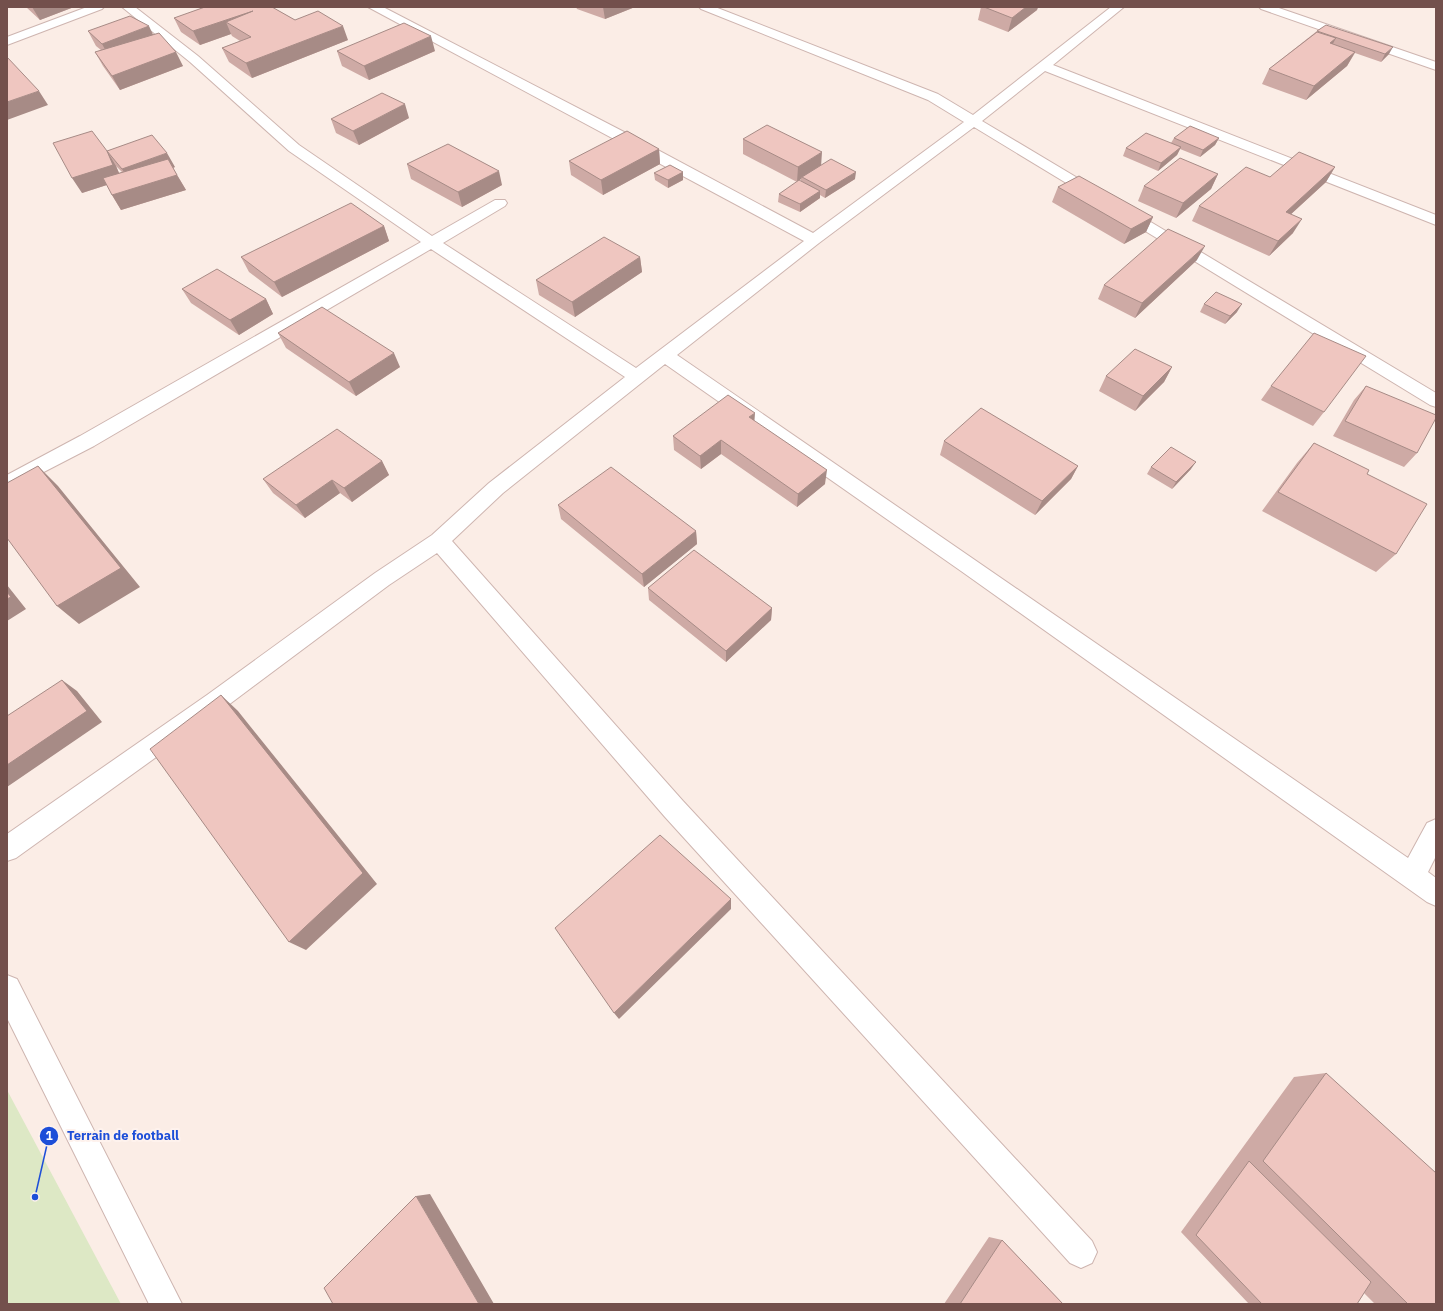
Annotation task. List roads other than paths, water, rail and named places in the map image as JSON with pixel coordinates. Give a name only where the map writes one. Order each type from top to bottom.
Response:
[{"type":"street","points":[[7,41],[98,7]]},
{"type":"street","points":[[128,7],[194,59],[294,148],[431,242],[637,377]]},
{"type":"street","points":[[374,7],[621,136],[814,240]]},
{"type":"street","points":[[705,7],[933,97],[1436,400]]},
{"type":"street","points":[[7,849],[215,702],[382,579],[439,541],[496,488],[637,377],[814,240],[974,121],[1118,7]]},
{"type":"street","points":[[1265,7],[1436,66]]},
{"type":"street","points":[[1044,66],[1436,220]]},
{"type":"street","points":[[7,484],[87,441],[500,203]]},
{"type":"street","points":[[666,356],[982,574],[1436,893]]},
{"type":"street","points":[[439,541],[674,809],[1081,1252]]},
{"type":"street","points":[[1412,876],[1436,831]]},
{"type":"street","points":[[7,989],[166,1304]]},
{"type":"place","name":"Terrain de football","points":[[35,1197]]}]
